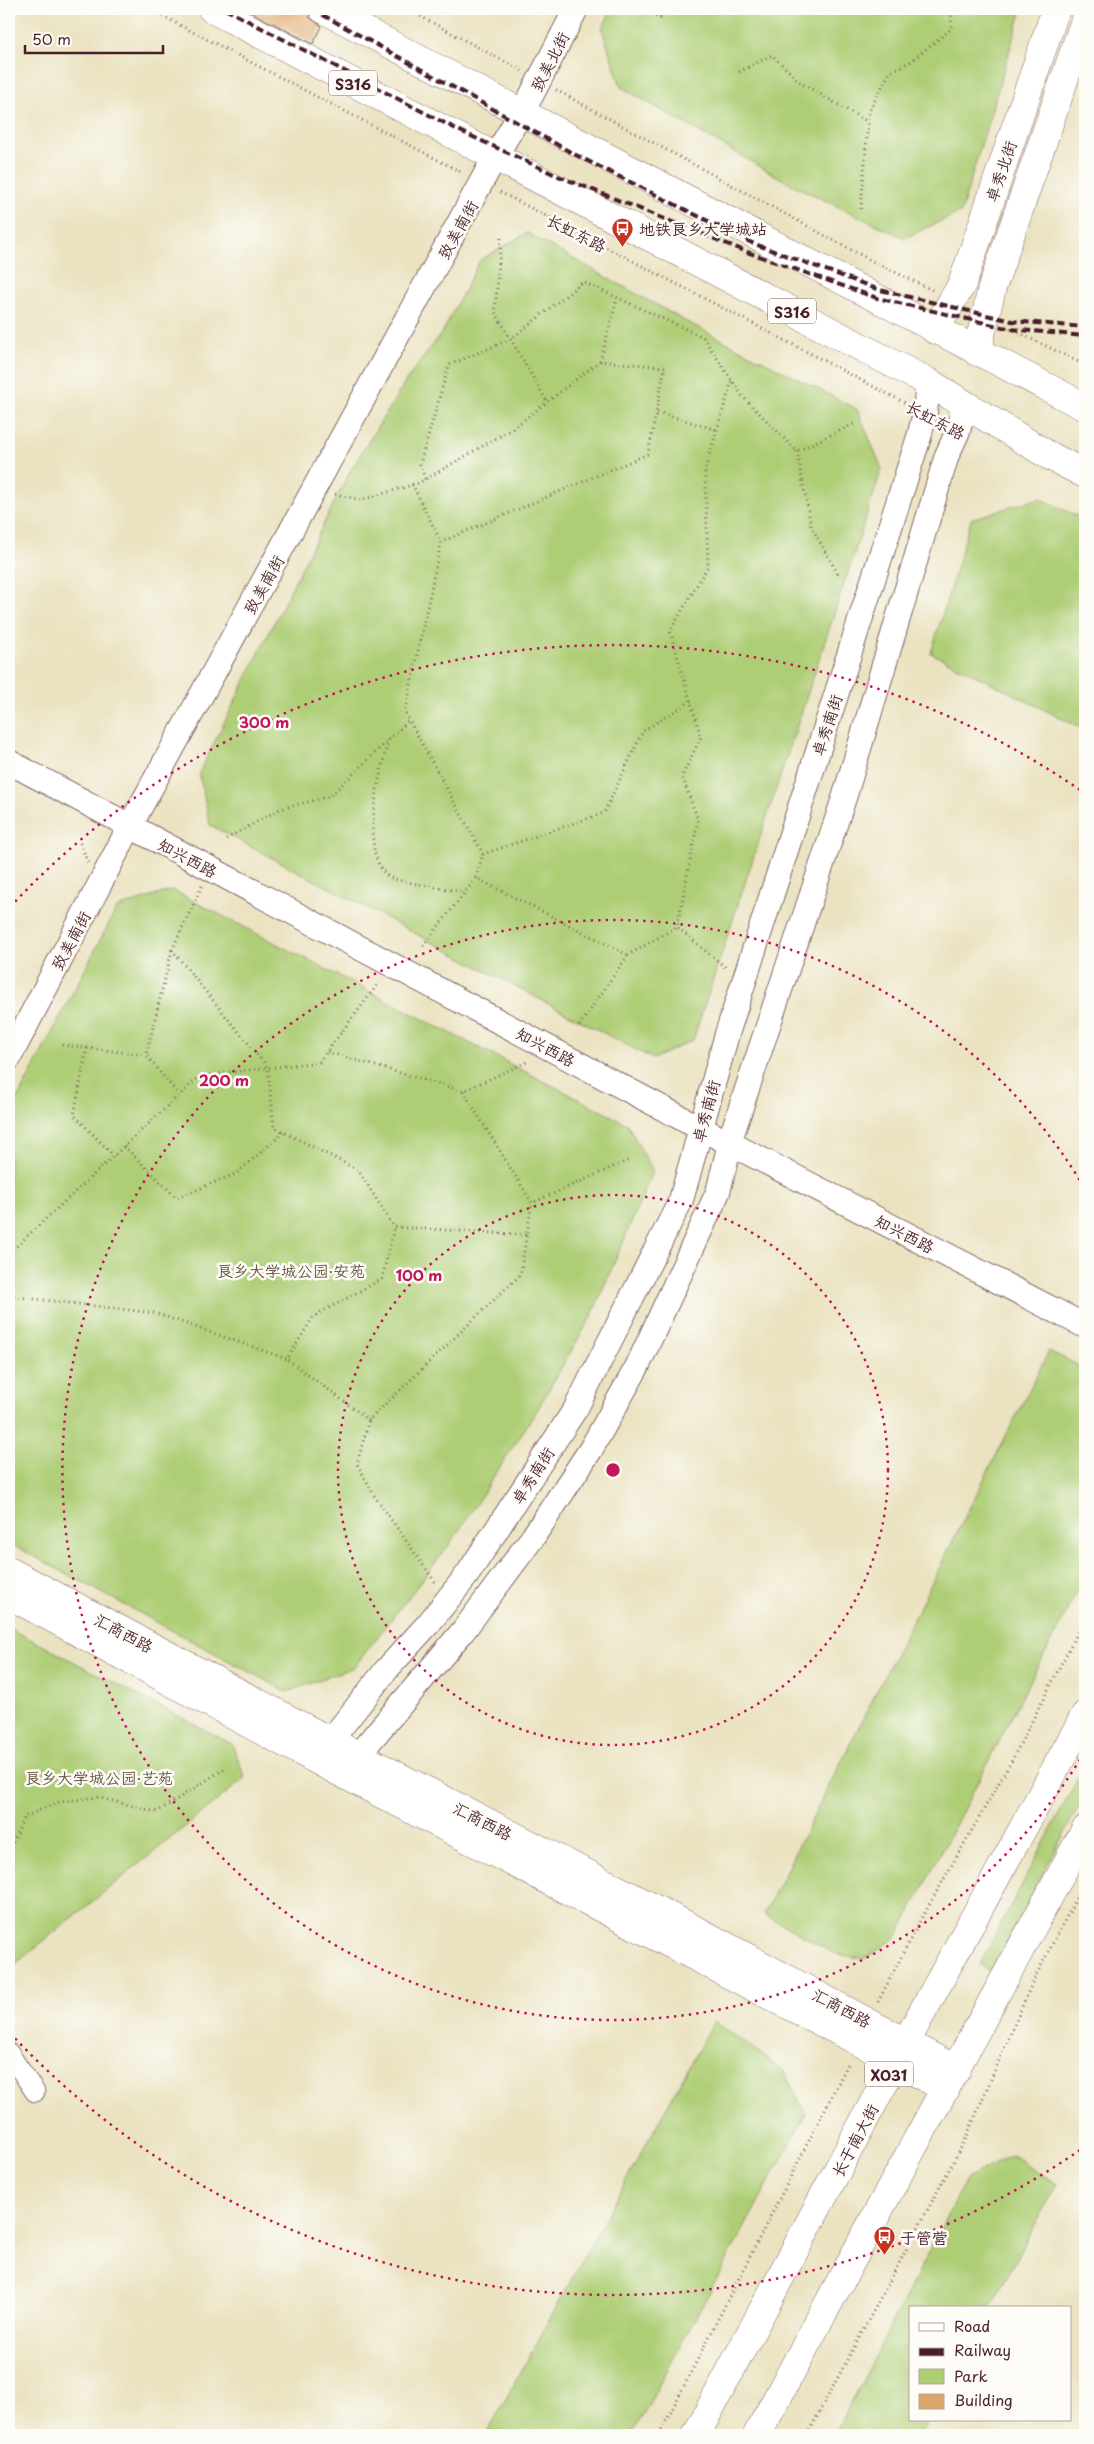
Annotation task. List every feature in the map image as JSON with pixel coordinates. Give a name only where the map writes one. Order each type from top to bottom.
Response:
[{"type":"main road","name":"长虹东路","points":[[212,9],[928,382],[1048,455],[1085,474]]},
{"type":"main road","points":[[323,9],[1085,407]]},
{"type":"main road","name":"卓秀北街","points":[[935,330],[962,284],[1056,9]]},
{"type":"main road","points":[[977,352],[992,288],[1085,20]]},
{"type":"main road","name":"汇商西路","points":[[9,1571],[347,1763],[694,1929],[951,2080]]},
{"type":"main road","name":"汇商西路","points":[[9,1595],[321,1749]]},
{"type":"main road","name":"长于南大街","points":[[696,2435],[901,2052],[1085,1715]]},
{"type":"main road","points":[[757,2435],[1085,1830]]},
{"type":"street","name":"致美北街","points":[[520,112],[539,81],[576,9]]},
{"type":"street","name":"致美南街","points":[[9,1058],[130,826],[520,112]]},
{"type":"street","name":"卓秀南街","points":[[321,1749],[387,1669],[430,1624],[467,1575],[576,1408],[681,1200],[727,1034],[913,456],[925,413],[928,382]]},
{"type":"street","name":"卓秀南街","points":[[347,1763],[463,1631],[533,1537],[591,1449],[637,1367],[718,1192],[733,1130],[845,795],[947,455],[958,431],[965,403]]},
{"type":"street","name":"知兴西路","points":[[9,762],[700,1128],[731,1142],[1085,1326]]},
{"type":"street","points":[[9,2053],[35,2092]]},
{"type":"path","name":"长虹东路","points":[[149,9],[925,413]]},
{"type":"path","points":[[407,9],[872,261],[953,301]]},
{"type":"path","points":[[642,9],[660,18],[666,9]]},
{"type":"path","points":[[861,209],[869,111],[890,72],[910,62],[951,29],[952,9]]},
{"type":"path","points":[[739,72],[772,54],[801,83],[868,122]]},
{"type":"path","points":[[501,238],[495,312],[548,402]]},
{"type":"path","points":[[425,479],[420,464],[449,365],[511,339],[583,282],[703,337],[743,397],[797,451],[811,526],[838,574]]},
{"type":"path","points":[[332,493],[361,500],[412,484],[425,479],[512,429],[600,361],[617,299]]},
{"type":"path","points":[[985,317],[1085,365]]},
{"type":"path","points":[[441,542],[648,454],[666,367],[600,361]]},
{"type":"path","points":[[579,1026],[628,955],[677,927],[698,820],[682,776],[701,736],[670,631],[708,566],[705,469],[732,381]]},
{"type":"path","points":[[656,412],[717,430]]},
{"type":"path","points":[[797,451],[856,423]]},
{"type":"path","points":[[412,484],[441,542],[405,713],[483,854],[476,878],[423,946]]},
{"type":"path","points":[[483,854],[604,813],[643,731],[691,701]]},
{"type":"path","points":[[226,839],[280,809],[330,796],[409,720]]},
{"type":"path","points":[[388,740],[372,811],[377,862],[390,878],[464,892]]},
{"type":"path","points":[[476,878],[628,955]]},
{"type":"path","points":[[146,1054],[172,950],[202,885]]},
{"type":"path","points":[[677,927],[725,967]]},
{"type":"path","points":[[172,950],[268,1068],[274,1127],[358,1170],[394,1227],[382,1279],[314,1316],[287,1359]]},
{"type":"path","points":[[9,1253],[200,1076],[319,1062],[378,984]]},
{"type":"path","points":[[62,1045],[146,1054],[179,1095]]},
{"type":"path","points":[[87,1048],[74,1115],[114,1156]]},
{"type":"path","points":[[327,1052],[463,1091],[534,1059]]},
{"type":"path","points":[[436,1582],[374,1494],[357,1464],[369,1420],[520,1275],[532,1203],[463,1091]]},
{"type":"path","points":[[124,1146],[177,1198],[237,1173],[284,1132]]},
{"type":"path","points":[[532,1203],[631,1159]]},
{"type":"path","points":[[394,1227],[527,1235]]},
{"type":"path","points":[[9,1296],[155,1313],[287,1359],[369,1420]]},
{"type":"path","points":[[9,1852],[24,1817],[59,1802],[97,1797],[157,1812],[224,1769]]},
{"type":"path","points":[[807,2435],[964,2140],[1033,1981],[1085,1882]]},
{"type":"green space","points":[[612,9],[1022,9],[961,212],[904,238],[787,182],[621,87],[602,29]]},
{"type":"green space","points":[[527,233],[685,321],[857,409],[882,469],[693,1040],[653,1059],[210,825],[199,773],[349,473],[406,381],[443,331],[480,260]]},
{"type":"green space","points":[[1040,498],[1085,520],[1085,730],[931,653],[971,519]]},
{"type":"green space","name":"良乡大学城公园·安苑","points":[[172,890],[627,1124],[653,1171],[592,1315],[537,1410],[450,1544],[354,1667],[287,1692],[9,1543],[9,1115],[117,908]]},
{"type":"green space","points":[[1049,1351],[1085,1369],[1085,1576],[897,1937],[864,1959],[833,1953],[764,1914]]},
{"type":"green space","name":"良乡大学城公园·艺苑","points":[[9,1628],[232,1744],[245,1778],[9,1969]]},
{"type":"green space","points":[[1085,1765],[1085,1794],[991,1972],[980,1964]]},
{"type":"green space","points":[[714,2021],[783,2070],[806,2114],[632,2435],[486,2435]]},
{"type":"green space","points":[[1012,2155],[1057,2184],[991,2306],[909,2306],[909,2422],[928,2422],[921,2435],[835,2435],[966,2179]]},
{"type":"building","points":[[245,9],[308,9],[310,18],[322,26],[313,44]]},
{"type":"railway","points":[[225,9],[458,130],[558,176],[747,252],[877,298],[1011,329],[1085,336]]},
{"type":"railway","points":[[312,9],[576,155],[752,243],[880,290],[1012,321],[1085,327]]},
{"type":"place","name":"地铁良乡大学城站","points":[[623,247]]},
{"type":"place","name":"于管营","points":[[884,2256]]}]
